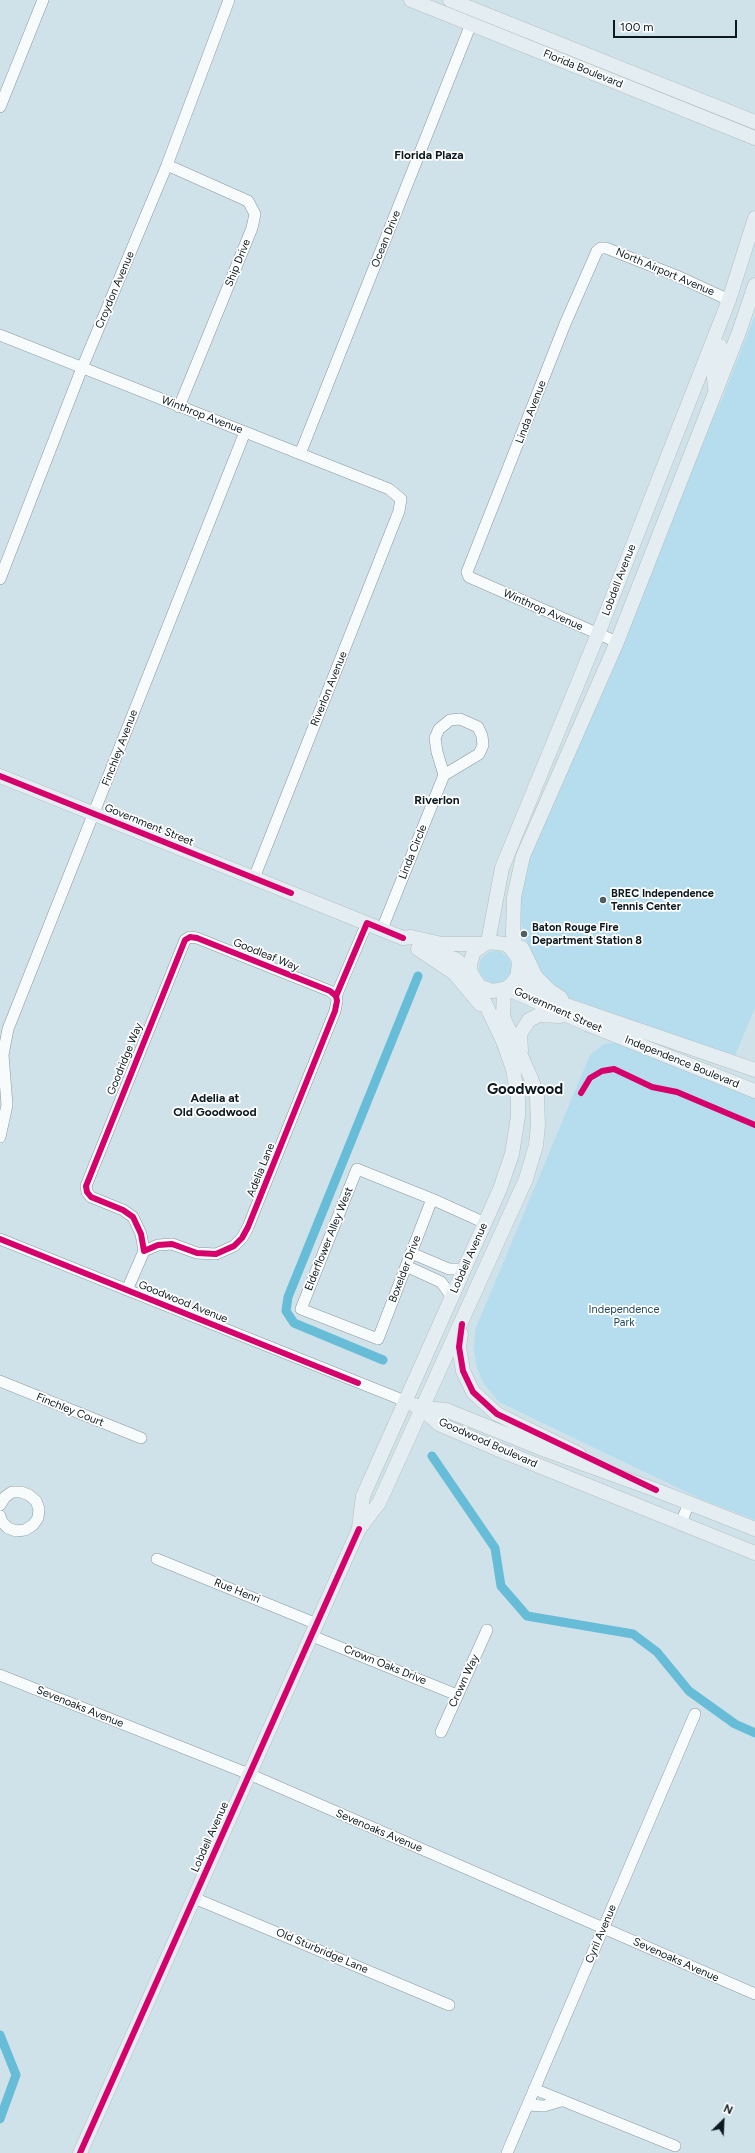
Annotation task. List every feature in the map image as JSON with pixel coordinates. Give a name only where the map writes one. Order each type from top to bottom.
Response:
[{"type":"main road","name":"Florida Boulevard","points":[[411,0],[755,138]]},
{"type":"main road","name":"Florida Boulevard","points":[[450,0],[755,122]]},
{"type":"main road","points":[[577,67],[582,53]]},
{"type":"main road","name":"Lobdell Avenue","points":[[486,943],[502,868],[598,634],[729,300],[755,218]]},
{"type":"main road","name":"Lobdell Avenue","points":[[518,964],[513,934],[514,897],[523,856],[617,642],[755,285]]},
{"type":"main road","points":[[715,390],[713,368],[734,309],[735,302],[729,300]]},
{"type":"main road","name":"Government Street","points":[[0,776],[366,924],[382,929],[403,938],[408,944],[418,949],[448,955],[462,963],[472,976]]},
{"type":"main road","points":[[464,945],[476,939],[491,925]]},
{"type":"main road","points":[[513,934],[531,969],[542,984],[576,1013]]},
{"type":"main road","name":"Government Street","points":[[403,938],[411,937],[432,942],[464,945],[486,943]]},
{"type":"main road","points":[[486,943],[505,944],[511,948],[518,964],[514,982],[499,991],[484,989],[472,976],[470,964],[474,951],[486,943]]},
{"type":"main road","points":[[418,949],[454,973],[489,1012]]},
{"type":"main road","name":"Government Street","points":[[518,964],[529,986],[540,995],[609,1032]]},
{"type":"main road","name":"Lobdell Avenue","points":[[359,1529],[363,1496],[500,1189],[511,1160],[516,1135],[518,1099],[509,1056],[472,976]]},
{"type":"main road","name":"Lobdell Avenue","points":[[80,2153],[359,1529],[379,1503],[421,1408],[462,1324],[519,1198],[532,1164],[538,1125],[537,1098],[520,1053],[503,1017],[505,988]]},
{"type":"main road","name":"Government Street","points":[[505,988],[576,1013],[627,1025]]},
{"type":"main road","points":[[520,1053],[520,1034],[529,1020],[534,1016],[576,1013]]},
{"type":"main road","name":"Independence Boulevard","points":[[627,1025],[755,1070]]},
{"type":"main road","name":"Independence Boulevard","points":[[609,1032],[755,1091]]},
{"type":"main road","points":[[518,1099],[537,1098]]},
{"type":"main road","points":[[500,1189],[519,1198]]},
{"type":"main road","points":[[462,1324],[459,1347],[464,1371],[473,1392],[497,1414],[656,1490]]},
{"type":"main road","name":"Goodwood Avenue","points":[[405,1401],[421,1408]]},
{"type":"main road","name":"Goodwood Boulevard","points":[[421,1408],[439,1424],[755,1553]]},
{"type":"main road","name":"Goodwood Boulevard","points":[[421,1408],[446,1410],[548,1452],[656,1490],[755,1530]]},
{"type":"main road","points":[[502,1451],[515,1445],[548,1452]]},
{"type":"street","points":[[0,106],[43,0]]},
{"type":"street","name":"Croydon Avenue","points":[[0,580],[82,368],[167,165],[230,0]]},
{"type":"street","name":"Ocean Drive","points":[[300,454],[471,24]]},
{"type":"street","name":"Ship Drive","points":[[167,165],[248,201],[255,214],[252,228],[179,407]]},
{"type":"street","name":"North Airport Avenue","points":[[601,248],[606,248],[677,276],[729,300]]},
{"type":"street","name":"Linda Avenue","points":[[469,577],[467,572],[565,324],[597,251],[601,248]]},
{"type":"street","name":"Winthrop Avenue","points":[[0,335],[389,489],[401,499]]},
{"type":"street","name":"Finchley Avenue","points":[[0,1137],[7,1105],[3,1055],[5,1038],[245,432]]},
{"type":"street","name":"Riverlon Avenue","points":[[254,878],[399,511],[401,499]]},
{"type":"street","name":"Winthrop Avenue","points":[[469,577],[617,642]]},
{"type":"street","points":[[460,719],[478,727],[482,736],[483,745],[479,754],[444,775],[437,752],[435,738],[439,729],[450,720],[460,719]]},
{"type":"street","name":"Linda Circle","points":[[382,929],[444,775]]},
{"type":"street","name":"Adelia Lane","points":[[144,1251],[158,1245],[172,1244],[197,1253],[216,1254],[234,1246],[242,1238],[248,1227],[335,1011],[338,1001],[336,996],[366,924]]},
{"type":"street","name":"Goodleaf Way","points":[[187,938],[197,938],[330,991],[336,996]]},
{"type":"street","name":"Goodridge Way","points":[[144,1251],[141,1234],[133,1217],[123,1210],[91,1197],[86,1190],[87,1180],[182,945],[187,938]]},
{"type":"street","name":"Elderflower Alley West","points":[[378,1339],[301,1308],[357,1169],[432,1199]]},
{"type":"street","points":[[432,1199],[485,1223]]},
{"type":"street","name":"Boxelder Drive","points":[[378,1339],[432,1199]]},
{"type":"street","name":"Goodwood Avenue","points":[[0,1239],[405,1401]]},
{"type":"street","points":[[127,1290],[144,1251]]},
{"type":"street","points":[[411,1253],[449,1269],[464,1269]]},
{"type":"street","points":[[406,1266],[442,1282],[452,1297]]},
{"type":"street","name":"Finchley Court","points":[[0,1382],[141,1438]]},
{"type":"street","points":[[0,1505],[5,1497],[12,1492],[21,1492],[30,1495],[36,1501],[39,1509],[35,1522],[25,1530],[16,1531],[8,1528],[2,1522],[0,1516]]},
{"type":"street","points":[[681,1523],[689,1503]]},
{"type":"street","name":"Rue Henri","points":[[157,1559],[315,1630]]},
{"type":"street","name":"Crown Oaks Drive","points":[[315,1630],[457,1695]]},
{"type":"street","name":"Crown Way","points":[[440,1732],[487,1630]]},
{"type":"street","name":"Sevenoaks Avenue","points":[[0,1675],[249,1774],[755,1994]]},
{"type":"street","name":"Cyril Avenue","points":[[507,2153],[695,1714]]},
{"type":"street","name":"Old Sturbridge Lane","points":[[194,1898],[449,2005]]},
{"type":"street","points":[[534,2089],[675,2146]]},
{"type":"street","points":[[528,2104],[544,2106],[561,2101]]},
{"type":"green space","points":[[755,315],[755,1008],[734,1058],[562,995],[547,983],[531,959],[521,921],[520,903],[523,866],[699,445],[721,402]]},
{"type":"green space","points":[[492,951],[498,951],[508,958],[511,967],[510,973],[504,980],[498,983],[492,983],[482,976],[479,970],[479,964],[486,954]]},
{"type":"green space","name":"Independence Park","points":[[619,1042],[755,1096],[755,1520],[701,1499],[499,1402],[484,1384],[477,1368],[474,1351],[475,1330],[590,1055],[604,1044]]},
{"type":"waterway","points":[[383,1360],[294,1323],[286,1311],[288,1297],[418,976]]},
{"type":"waterway","points":[[432,1456],[495,1548],[501,1586],[527,1616],[633,1634],[657,1652],[689,1691],[735,1724],[755,1733]]},
{"type":"waterway","points":[[0,2035],[16,2075],[0,2119]]},
{"type":"cycle path","points":[[0,776],[291,893]]},
{"type":"cycle path","points":[[336,996],[330,991],[197,938],[190,937],[185,940],[86,1186],[87,1192],[91,1197],[123,1210],[133,1217],[141,1234],[144,1251],[158,1245],[172,1244],[197,1253],[216,1254],[234,1246],[242,1238],[248,1227],[335,1011],[337,1001],[336,996],[367,923],[403,938]]},
{"type":"cycle path","points":[[581,1093],[590,1078],[602,1071],[614,1069],[652,1087],[677,1092],[755,1125]]},
{"type":"cycle path","points":[[0,1239],[358,1383]]},
{"type":"cycle path","points":[[462,1324],[459,1347],[463,1371],[473,1392],[497,1414],[656,1490]]},
{"type":"cycle path","points":[[80,2153],[359,1529]]},
{"type":"place","name":"BREC Independence Tennis Center","points":[[603,900]]},
{"type":"place","name":"Baton Rouge Fire Department Station 8","points":[[524,934]]},
{"type":"district","name":"Florida Plaza","points":[[429,155]]},
{"type":"district","name":"Riverlon","points":[[437,800]]},
{"type":"district","name":"Goodwood","points":[[525,1090]]},
{"type":"district","name":"Adelia at Old Goodwood","points":[[215,1105]]}]
